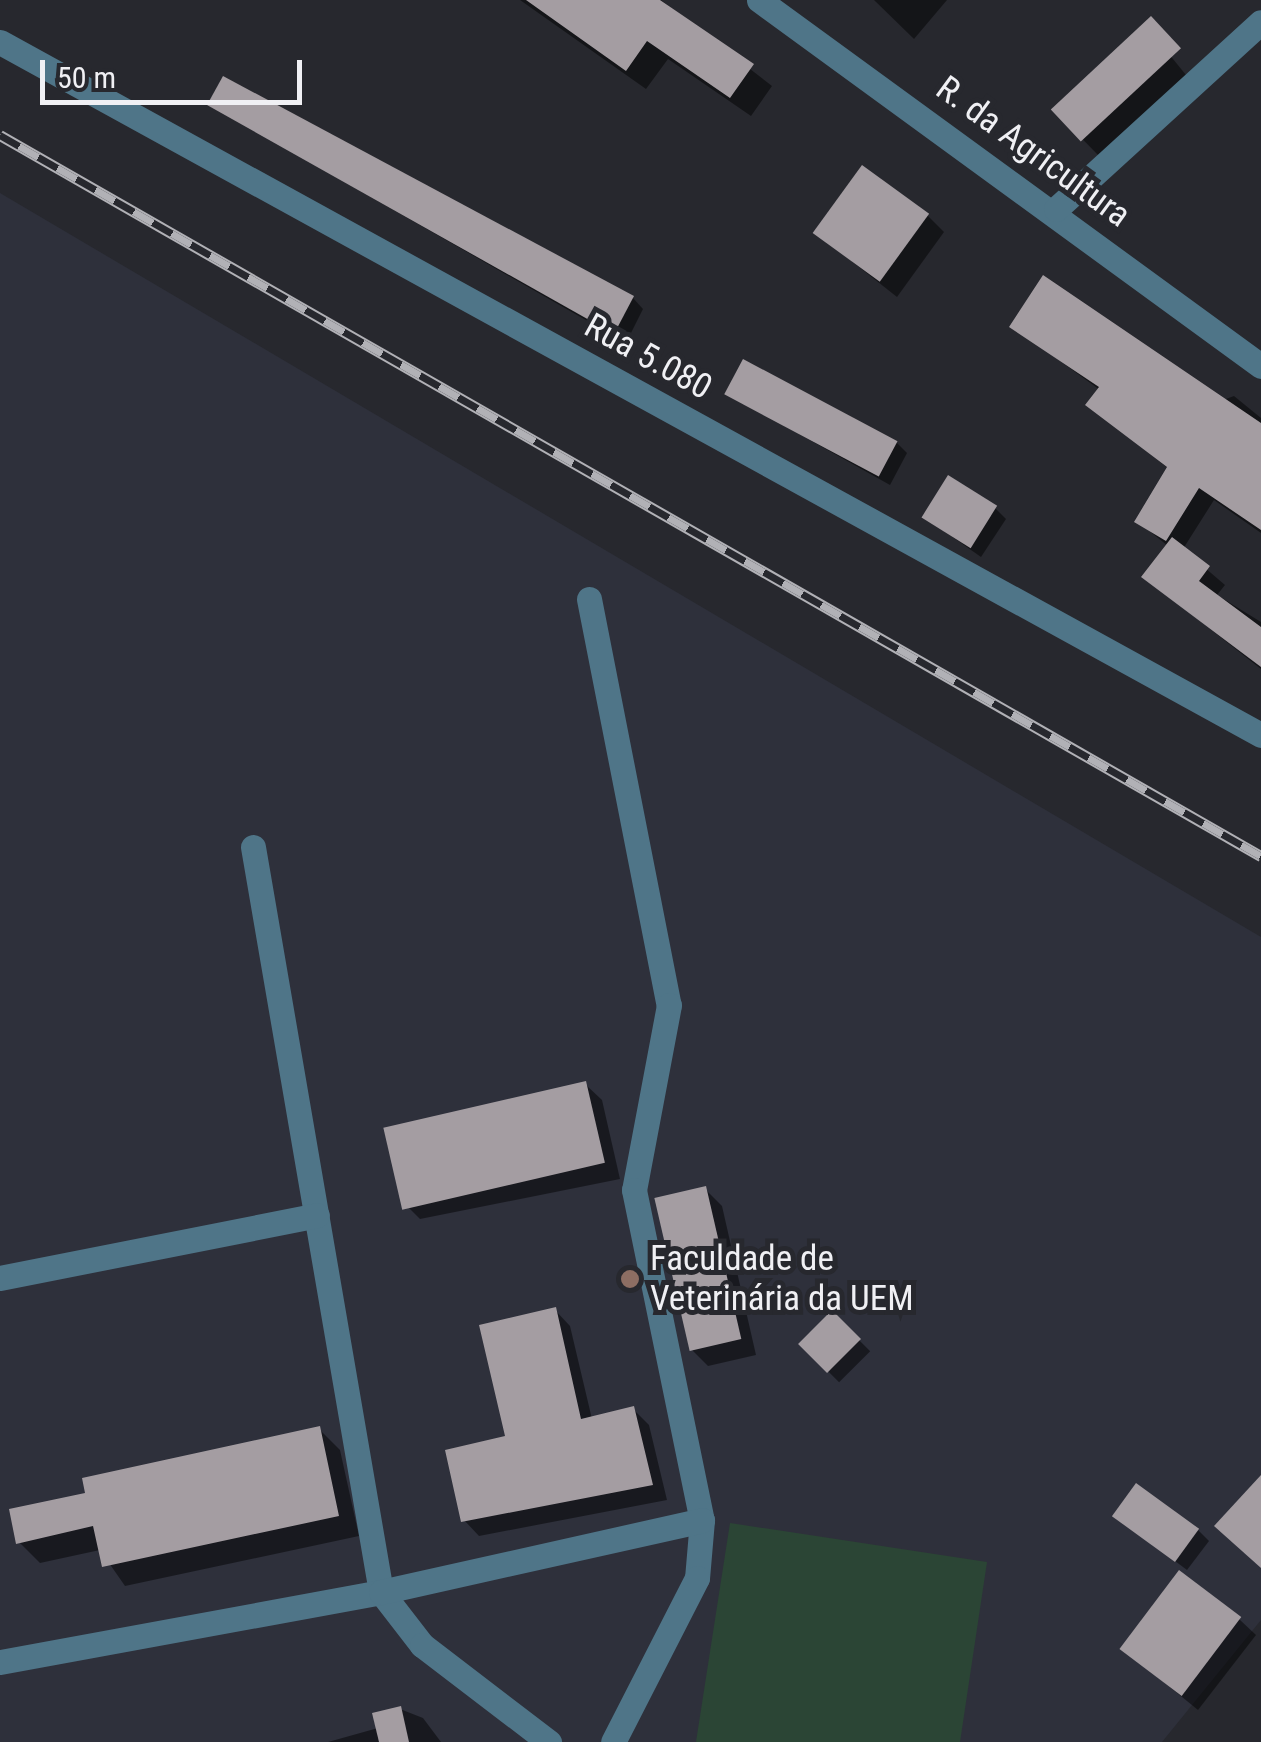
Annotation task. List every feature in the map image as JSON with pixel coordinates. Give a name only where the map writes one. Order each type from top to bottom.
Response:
[{"type":"street","name":"R. da Agricultura","points":[[759,0],[1056,209],[1261,366]]},
{"type":"street","points":[[1056,209],[1261,22]]},
{"type":"street","name":"Rua 5.080","points":[[0,42],[1261,735]]},
{"type":"street","points":[[589,599],[669,1004],[634,1190],[702,1520],[697,1578],[613,1742]]},
{"type":"street","points":[[253,846],[381,1592],[422,1646],[549,1742]]},
{"type":"street","points":[[0,1278],[317,1215]]},
{"type":"street","points":[[0,1662],[381,1592],[702,1520]]},
{"type":"shaded area","name":"Faculdade de Veterinária da UEM","points":[[0,193],[1261,937],[1261,1620],[1162,1742],[0,1742]]},
{"type":"green space","points":[[730,1523],[987,1562],[960,1742],[696,1742]]},
{"type":"building","points":[[526,0],[660,0],[754,64],[730,98],[647,41],[626,71]]},
{"type":"building","points":[[1151,16],[1181,48],[1081,142],[1051,109]]},
{"type":"building","points":[[223,76],[634,296],[614,334],[207,105]]},
{"type":"building","points":[[862,165],[929,214],[880,282],[813,233]]},
{"type":"building","points":[[1043,275],[1261,423],[1261,530],[1199,488],[1166,541],[1134,522],[1167,467],[1085,405],[1099,387],[1009,327]]},
{"type":"building","points":[[743,359],[898,441],[879,476],[724,394]]},
{"type":"building","points":[[948,475],[997,506],[971,548],[922,517]]},
{"type":"building","points":[[1172,537],[1210,566],[1199,581],[1261,627],[1261,667],[1141,577]]},
{"type":"building","points":[[586,1081],[605,1163],[402,1210],[383,1128]]},
{"type":"building","points":[[706,1186],[741,1339],[690,1351],[654,1198]]},
{"type":"building","points":[[556,1307],[581,1419],[634,1406],[653,1485],[461,1522],[445,1450],[505,1436],[479,1325]]},
{"type":"building","points":[[832,1310],[861,1339],[827,1373],[798,1344]]},
{"type":"building","points":[[320,1426],[339,1516],[102,1567],[93,1526],[16,1544],[9,1509],[85,1493],[82,1478]]},
{"type":"building","points":[[1261,1475],[1261,1568],[1214,1526]]},
{"type":"building","points":[[1136,1483],[1199,1529],[1175,1562],[1112,1516]]},
{"type":"building","points":[[1179,1570],[1241,1617],[1182,1696],[1119,1649]]},
{"type":"building","points":[[401,1706],[409,1742],[379,1742],[372,1713]]},
{"type":"railway","points":[[0,135],[1261,856]]},
{"type":"place","name":"Faculdade de Veterinária da UEM","points":[[630,1279]]}]
